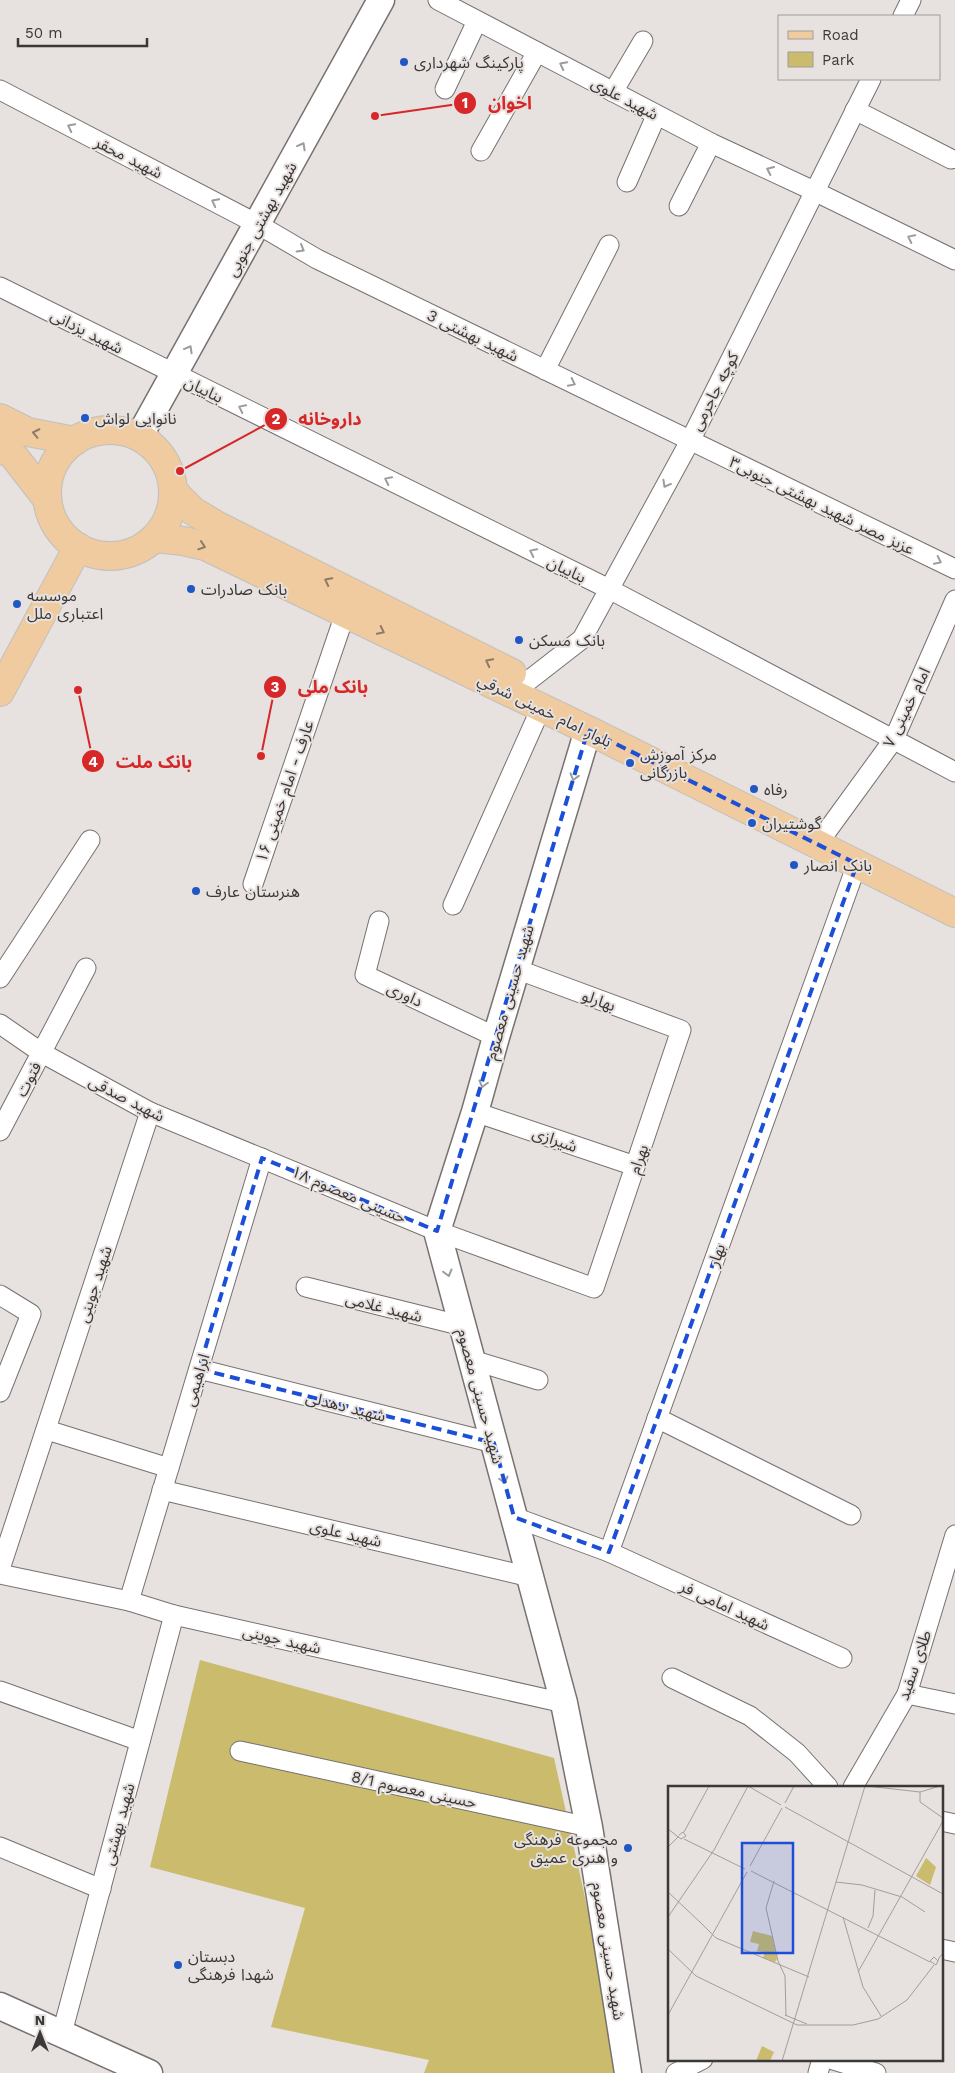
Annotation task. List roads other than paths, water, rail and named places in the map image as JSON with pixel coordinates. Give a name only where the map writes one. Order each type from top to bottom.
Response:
[{"type":"main road","name":"شهید بهشتی جنوبی","points":[[139,437],[381,0]]},
{"type":"main road","points":[[0,418],[28,432],[75,441]]},
{"type":"main road","points":[[106,431],[123,432],[139,437],[153,447],[164,460],[170,475],[173,491],[171,508],[165,524],[155,538],[138,550],[118,556],[97,555],[78,548],[62,535],[52,518],[47,498],[48,482],[53,466],[62,452],[75,441],[90,434],[106,431]]},
{"type":"main road","points":[[0,448],[14,455],[47,498]]},
{"type":"main road","name":"بلوار امام خمینی شرقي","points":[[173,491],[193,511],[218,526],[955,896]]},
{"type":"main road","name":"بلوار امام خمینی شرقي","points":[[155,538],[205,546],[588,730],[955,914]]},
{"type":"main road","points":[[0,692],[78,548]]},
{"type":"main road","name":"شهید حسینی معصوم","points":[[588,730],[475,1112],[437,1230],[564,1703],[589,1827],[628,2073]]},
{"type":"main road","points":[[0,2006],[149,2073]]},
{"type":"street","name":"شهید علوی","points":[[438,0],[656,116],[814,190],[955,260]]},
{"type":"street","points":[[904,15],[911,0]]},
{"type":"street","points":[[445,89],[477,21]]},
{"type":"street","points":[[613,92],[643,41]]},
{"type":"street","points":[[481,151],[537,52]]},
{"type":"street","name":"کوچه جاجرمی","points":[[528,681],[582,638],[690,441],[870,80]]},
{"type":"street","name":"شهید محقر","points":[[0,90],[258,225]]},
{"type":"street","points":[[855,110],[951,159]]},
{"type":"street","points":[[627,182],[656,116]]},
{"type":"street","points":[[679,206],[711,143]]},
{"type":"street","name":"شهید بهشتی 3","points":[[258,225],[317,259],[690,441]]},
{"type":"street","points":[[545,370],[609,245]]},
{"type":"street","name":"شهید یزدانی","points":[[0,287],[175,375]]},
{"type":"street","name":"بناییان","points":[[175,375],[608,589],[955,772]]},
{"type":"street","name":"عزیز مصر شهید بهشتی جنوبی۳","points":[[690,441],[955,569]]},
{"type":"street","name":"امام خمینی ۷","points":[[827,831],[894,739],[955,600]]},
{"type":"street","name":"عارف - امام خمینی ۱۶","points":[[253,884],[345,614]]},
{"type":"street","points":[[453,905],[541,708]]},
{"type":"street","points":[[0,978],[90,840]]},
{"type":"street","name":"بهار","points":[[609,1552],[857,864]]},
{"type":"street","name":"داوری","points":[[379,921],[365,975],[496,1037]]},
{"type":"street","name":"فتوت","points":[[0,1131],[86,968]]},
{"type":"street","name":"بهارلو","points":[[516,970],[681,1030]]},
{"type":"street","name":"شهید صدقی","points":[[0,1024],[42,1053],[150,1112],[262,1158]]},
{"type":"street","name":"بهرام","points":[[594,1288],[681,1030]]},
{"type":"street","name":"شهید جوینی","points":[[0,1569],[4,1545],[47,1430],[150,1112]]},
{"type":"street","name":"شیرازی","points":[[475,1112],[635,1166]]},
{"type":"street","name":"حسینی معصوم ۱۸","points":[[262,1158],[437,1230],[594,1288]]},
{"type":"street","name":"ابراهیمی","points":[[129,1601],[262,1158]]},
{"type":"street","name":"شهید غلامی","points":[[306,1287],[463,1326]]},
{"type":"street","points":[[0,1295],[31,1314],[0,1392]]},
{"type":"street","points":[[472,1360],[538,1380]]},
{"type":"street","name":"شهید دهدلی","points":[[199,1369],[494,1443]]},
{"type":"street","points":[[657,1418],[851,1515]]},
{"type":"street","points":[[47,1430],[169,1468]]},
{"type":"street","name":"شهید علوی","points":[[162,1490],[530,1577]]},
{"type":"street","points":[[514,1517],[609,1552]]},
{"type":"street","name":"طلای سفید","points":[[854,1786],[907,1694],[955,1535]]},
{"type":"street","name":"شهید امامی فر","points":[[609,1552],[842,1658]]},
{"type":"street","name":"شهید جوینی","points":[[0,1574],[129,1601],[174,1615],[564,1703]]},
{"type":"street","name":"شهید بهشتی","points":[[62,2034],[174,1615]]},
{"type":"street","points":[[672,1678],[757,1721],[797,1753],[827,1786]]},
{"type":"street","points":[[0,1691],[140,1741]]},
{"type":"street","points":[[907,1694],[955,1704]]},
{"type":"street","name":"حسینی معصوم 8/1","points":[[240,1751],[589,1827]]},
{"type":"street","points":[[942,1821],[955,1824]]},
{"type":"street","points":[[0,1847],[101,1889]]},
{"type":"street","points":[[942,1949],[955,1952]]},
{"type":"street","points":[[676,2073],[701,2060]]},
{"type":"street","points":[[818,2073],[822,2060]]},
{"type":"street","points":[[833,2060],[876,2073]]},
{"type":"place","name":"پارکینگ شهرداری","points":[[404,62]]},
{"type":"place","name":"اخوان","points":[[375,116]]},
{"type":"place","name":"نانوایی لواش","points":[[85,418]]},
{"type":"place","name":"داروخانه","points":[[180,471]]},
{"type":"place","name":"بانک صادرات","points":[[191,589]]},
{"type":"place","name":"موسسه اعتباری ملل","points":[[17,604]]},
{"type":"place","name":"بانک مسکن","points":[[519,640]]},
{"type":"place","name":"بانک ملت","points":[[78,690]]},
{"type":"place","name":"بانک ملی","points":[[261,756]]},
{"type":"place","name":"مرکز آموزش بازرگانی","points":[[630,763]]},
{"type":"place","name":"رفاه","points":[[754,789]]},
{"type":"place","name":"گوشتیران","points":[[752,823]]},
{"type":"place","name":"بانک انصار","points":[[794,865]]},
{"type":"place","name":"هنرستان عارف","points":[[196,891]]},
{"type":"place","name":"مجموعه فرهنگی و هنری عمیق","points":[[628,1848]]},
{"type":"place","name":"دبستان شهدا فرهنگی","points":[[178,1965]]}]
